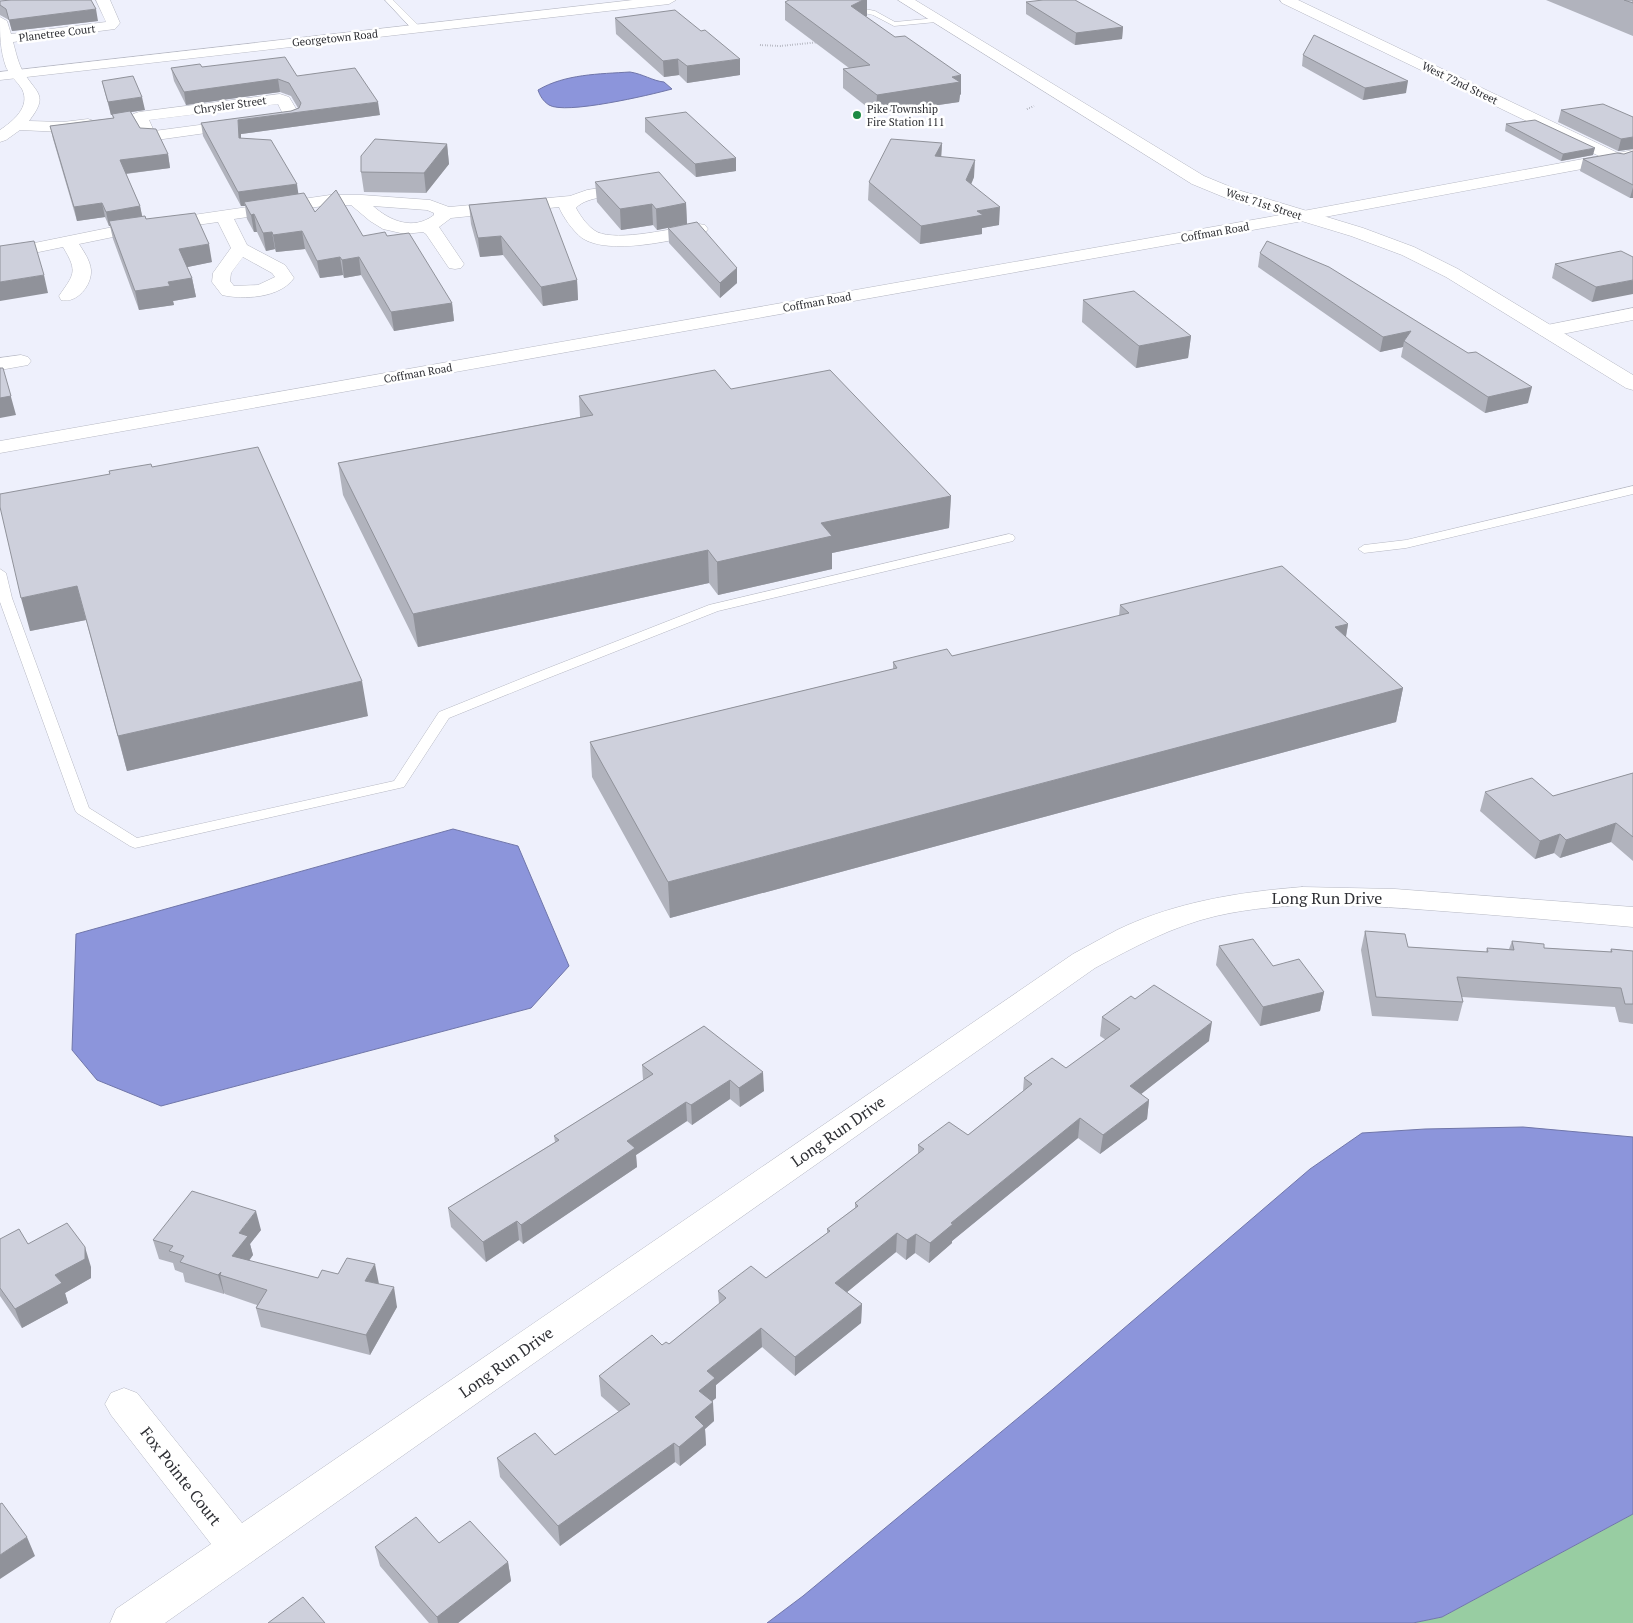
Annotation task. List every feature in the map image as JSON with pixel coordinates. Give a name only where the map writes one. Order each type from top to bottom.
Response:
[{"type":"street","name":"Planetree Court","points":[[6,39],[110,26],[113,23],[103,0]]},
{"type":"street","name":"Georgetown Road","points":[[0,76],[626,2],[669,0]]},
{"type":"street","name":"West 71st Street","points":[[906,0],[1198,180],[1232,194],[1375,238],[1408,251],[1452,273],[1633,384]]},
{"type":"street","name":"West 72nd Street","points":[[1287,0],[1628,160]]},
{"type":"street","name":"Planetree Court","points":[[0,22],[17,74],[30,89],[32,96],[30,108],[17,125]]},
{"type":"street","name":"Chrysler Street","points":[[121,120],[139,117],[280,99],[284,100],[294,115],[294,117],[288,118],[154,136],[149,136],[139,117]]},
{"type":"street","points":[[0,137],[17,125],[63,127],[103,122]]},
{"type":"street","name":"Coffman Road","points":[[0,447],[1628,160]]},
{"type":"street","points":[[0,256],[68,240],[320,202],[355,200],[430,205],[444,213],[573,201],[587,195],[648,185]]},
{"type":"street","points":[[355,200],[382,222],[390,226],[409,228],[425,226],[439,221],[444,213]]},
{"type":"street","points":[[573,201],[567,208],[570,213],[590,235],[602,239],[629,240],[699,229]]},
{"type":"street","points":[[223,216],[240,248]]},
{"type":"street","points":[[425,226],[432,230],[454,264]]},
{"type":"street","points":[[68,240],[79,257],[83,268],[81,279],[68,296]]},
{"type":"street","points":[[1547,331],[1633,314]]},
{"type":"street","points":[[0,364],[21,361]]},
{"type":"street","name":"Long Run Drive","points":[[131,1623],[1084,961],[1120,939],[1159,922],[1218,906],[1250,900],[1298,895],[1363,896],[1633,917]]},
{"type":"street","name":"Fox Pointe Court","points":[[124,1404],[238,1548]]},
{"type":"lane","points":[[389,0],[417,28]]},
{"type":"lane","points":[[808,0],[875,14],[894,24],[936,20]]},
{"type":"lane","points":[[1364,548],[1406,544],[1633,490]]},
{"type":"lane","points":[[0,573],[5,598],[82,810],[135,842],[399,784],[444,715],[714,608],[1009,538]]},
{"type":"path","points":[[760,45],[780,46],[819,42]]},
{"type":"path","points":[[1027,109],[1038,103]]},
{"type":"green space","points":[[1633,1514],[1633,1623],[1413,1623],[1442,1617]]},
{"type":"water","points":[[630,72],[664,82],[672,89],[608,103],[572,108],[549,105],[542,98],[538,90],[571,78],[594,74]]},
{"type":"water","points":[[453,829],[518,846],[569,966],[531,1008],[161,1106],[97,1080],[72,1050],[76,934]]},
{"type":"water","points":[[1523,1127],[1633,1137],[1633,1514],[1442,1617],[1413,1623],[767,1623],[803,1596],[1053,1389],[1310,1169],[1362,1133],[1425,1129]]},
{"type":"building","points":[[91,0],[96,9],[9,20],[6,9],[0,5],[0,1]]},
{"type":"building","points":[[789,0],[863,0],[851,6],[895,37],[905,36],[961,75],[952,77],[960,82],[877,95],[843,69],[870,65],[785,2]]},
{"type":"building","points":[[1075,0],[1123,27],[1076,33],[1026,2]]},
{"type":"building","points":[[675,10],[701,31],[705,30],[740,59],[687,66],[678,59],[663,61],[615,18]]},
{"type":"building","points":[[1314,35],[1408,81],[1365,88],[1303,55]]},
{"type":"building","points":[[285,57],[297,76],[355,68],[378,102],[238,120],[239,138],[271,140],[297,184],[238,192],[201,123],[291,111],[299,108],[301,103],[289,83],[278,79],[184,92],[171,68],[200,64],[202,67]]},
{"type":"building","points":[[133,76],[142,97],[108,102],[102,81]]},
{"type":"building","points":[[1603,104],[1633,117],[1633,137],[1621,139],[1561,110]]},
{"type":"building","points":[[130,111],[140,128],[156,129],[168,154],[120,160],[140,206],[106,212],[102,203],[74,207],[50,126],[114,118],[112,114]]},
{"type":"building","points":[[686,112],[736,158],[695,164],[645,118]]},
{"type":"building","points":[[1535,120],[1595,148],[1563,154],[1506,124]]},
{"type":"building","points":[[375,139],[447,144],[424,173],[361,172],[361,156]]},
{"type":"building","points":[[891,139],[942,143],[935,156],[975,160],[966,180],[1000,207],[977,211],[983,215],[921,226],[869,182]]},
{"type":"building","points":[[1633,151],[1633,185],[1583,159],[1617,153],[1624,154]]},
{"type":"building","points":[[659,172],[686,203],[656,209],[652,204],[620,209],[595,182]]},
{"type":"building","points":[[336,190],[363,236],[385,232],[387,236],[409,233],[452,303],[391,312],[359,257],[342,260],[340,257],[317,261],[302,231],[273,235],[272,232],[263,233],[254,214],[251,215],[244,202],[304,193],[315,212]]},
{"type":"building","points":[[546,198],[577,280],[541,287],[501,236],[478,238],[469,205]]},
{"type":"building","points":[[195,213],[209,244],[179,249],[192,278],[168,282],[170,286],[135,291],[109,221],[145,216],[146,219]]},
{"type":"building","points":[[697,222],[737,268],[720,283],[668,228]]},
{"type":"building","points":[[34,241],[44,275],[0,282],[0,246]]},
{"type":"building","points":[[1267,241],[1329,267],[1468,353],[1476,352],[1532,387],[1488,397],[1404,341],[1411,331],[1383,337],[1260,253]]},
{"type":"building","points":[[1621,251],[1633,257],[1633,280],[1596,287],[1555,264]]},
{"type":"building","points":[[1134,291],[1191,336],[1139,346],[1083,300]]},
{"type":"building","points":[[0,368],[3,368],[11,396],[0,398]]},
{"type":"building","points":[[715,370],[731,389],[830,370],[951,496],[821,523],[832,536],[717,562],[708,550],[413,614],[338,463],[593,415],[579,396]]},
{"type":"building","points":[[258,447],[362,681],[118,736],[77,586],[21,598],[0,507],[0,494],[110,474],[109,471],[151,464],[152,467]]},
{"type":"building","points":[[1282,566],[1348,624],[1335,627],[1403,688],[668,882],[590,742],[897,668],[893,662],[947,649],[952,656],[1129,613],[1120,605]]},
{"type":"building","points":[[1633,773],[1633,837],[1616,823],[1566,840],[1560,834],[1540,841],[1485,792],[1532,778],[1553,796]]},
{"type":"building","points":[[1365,931],[1405,934],[1408,947],[1488,952],[1487,948],[1514,950],[1512,941],[1544,944],[1544,948],[1612,952],[1611,949],[1633,951],[1633,1004],[1625,1004],[1621,988],[1457,977],[1463,1002],[1376,997]]},
{"type":"building","points":[[1253,939],[1273,966],[1299,959],[1324,992],[1263,1007],[1219,946]]},
{"type":"building","points":[[1154,985],[1212,1022],[1130,1086],[1149,1100],[1103,1135],[1080,1118],[951,1223],[953,1224],[930,1243],[916,1234],[907,1240],[897,1233],[835,1283],[862,1304],[795,1357],[761,1328],[707,1371],[715,1378],[699,1391],[713,1402],[695,1417],[704,1426],[679,1447],[674,1443],[558,1526],[497,1458],[535,1433],[555,1455],[630,1404],[599,1376],[652,1335],[662,1345],[666,1342],[669,1344],[726,1298],[718,1291],[751,1266],[766,1278],[830,1231],[827,1229],[858,1206],[855,1203],[924,1149],[918,1145],[949,1122],[968,1135],[1032,1084],[1024,1078],[1052,1058],[1066,1068],[1120,1029],[1102,1017],[1131,996],[1135,999]]},
{"type":"building","points":[[704,1026],[763,1072],[739,1088],[730,1080],[691,1105],[686,1102],[627,1141],[635,1148],[521,1225],[517,1221],[483,1242],[448,1208],[559,1140],[554,1136],[653,1074],[642,1065]]},
{"type":"building","points":[[192,1191],[256,1211],[239,1233],[248,1236],[232,1256],[318,1278],[322,1270],[338,1274],[347,1258],[375,1264],[365,1281],[394,1287],[366,1335],[256,1308],[267,1290],[220,1275],[221,1272],[218,1275],[180,1262],[184,1256],[169,1251],[173,1246],[153,1240]]},
{"type":"building","points":[[67,1223],[85,1247],[85,1259],[55,1275],[62,1283],[15,1309],[0,1288],[0,1239],[19,1229],[28,1244]]},
{"type":"building","points":[[2,1503],[27,1537],[0,1555],[0,1504]]},
{"type":"building","points":[[416,1517],[439,1543],[470,1521],[508,1562],[437,1617],[375,1547]]},
{"type":"building","points":[[303,1597],[325,1623],[268,1623]]},
{"type":"place","name":"Pike Township Fire Station 111","points":[[857,115]]}]
